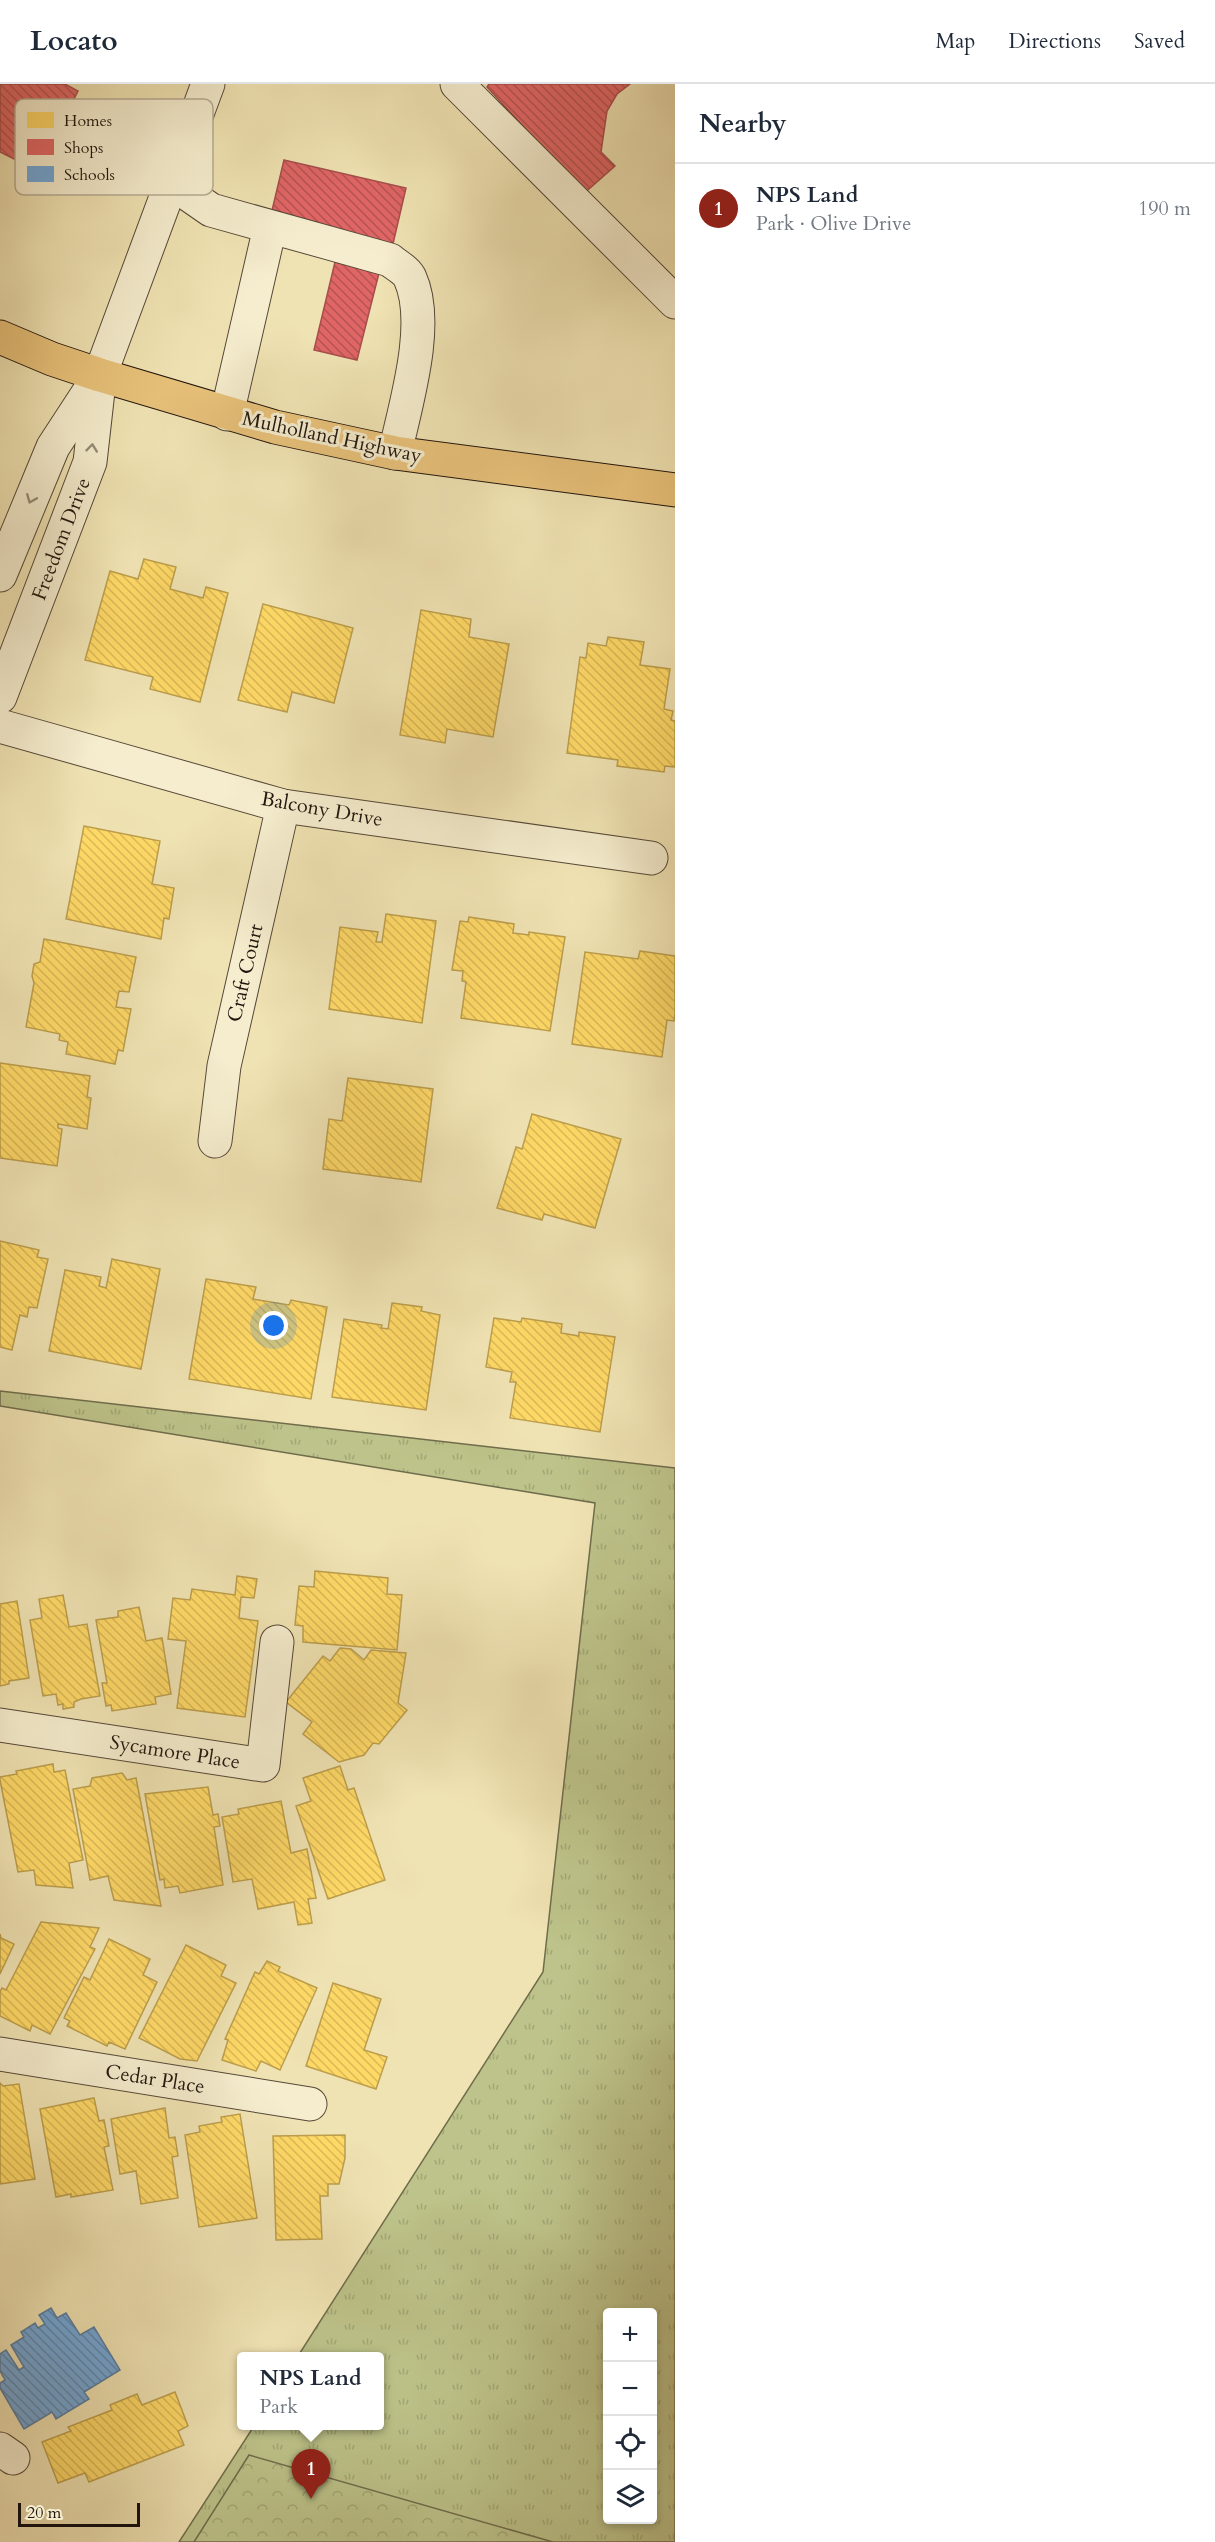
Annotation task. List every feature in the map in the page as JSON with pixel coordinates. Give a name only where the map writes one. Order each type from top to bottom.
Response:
[{"type":"main road","name":"Mulholland Highway","points":[[0,337],[52,359],[227,414],[395,453],[675,490]]},
{"type":"street","name":"Freedom Drive","points":[[203,99],[208,84]]},
{"type":"street","points":[[457,84],[675,302]]},
{"type":"street","name":"Freedom Drive","points":[[0,575],[53,447],[100,375],[168,195]]},
{"type":"street","points":[[189,195],[211,210],[390,260],[410,276],[416,296],[417,332],[395,453]]},
{"type":"street","points":[[227,414],[270,227]]},
{"type":"street","name":"Freedom Drive","points":[[0,697],[90,462],[100,375]]},
{"type":"street","name":"Balcony Drive","points":[[0,726],[283,806],[651,858]]},
{"type":"street","name":"Craft Court","points":[[215,1141],[224,1066],[283,806]]},
{"type":"street","name":"Sycamore Place","points":[[0,1725],[263,1765],[277,1642]]},
{"type":"street","name":"Cedar Place","points":[[0,2054],[310,2104]]},
{"type":"green space","points":[[0,1391],[675,1468],[675,2542],[179,2542],[251,2430],[384,2430],[384,2352],[301,2352],[543,1972],[595,1503],[0,1406]]},
{"type":"green space","points":[[249,2455],[553,2542],[194,2542]]},
{"type":"building: Homes","points":[[144,559],[176,567],[170,589],[203,598],[206,587],[228,593],[200,702],[150,689],[153,677],[85,660],[110,571],[138,579]]},
{"type":"building: Homes","points":[[263,604],[353,628],[334,703],[292,692],[287,712],[238,700]]},
{"type":"building: Homes","points":[[421,610],[471,619],[469,637],[509,644],[493,737],[447,729],[445,743],[400,735]]},
{"type":"building: Homes","points":[[608,637],[644,642],[640,665],[670,669],[664,709],[673,711],[671,720],[675,721],[675,767],[665,766],[664,772],[617,766],[618,760],[567,753],[580,657],[586,658],[588,643],[606,646]]},
{"type":"building: Homes","points":[[84,826],[160,841],[152,884],[174,888],[169,919],[164,918],[161,939],[66,919]]},
{"type":"building: Homes","points":[[386,914],[436,921],[422,1023],[329,1009],[340,927],[378,932],[376,942],[382,942]]},
{"type":"building: Homes","points":[[469,917],[514,924],[513,933],[529,935],[529,932],[565,937],[550,1031],[461,1018],[466,982],[462,981],[463,971],[452,970],[460,921],[468,922]]},
{"type":"building: Homes","points":[[44,939],[136,957],[129,992],[119,991],[116,1007],[131,1009],[123,1051],[118,1050],[115,1064],[66,1054],[68,1042],[59,1040],[60,1034],[26,1027],[34,983],[32,976],[34,964],[40,962]]},
{"type":"building: Homes","points":[[640,951],[675,956],[675,1014],[674,1021],[667,1020],[662,1057],[572,1044],[585,952],[638,959]]},
{"type":"building: Homes","points":[[0,1063],[90,1076],[87,1097],[91,1098],[87,1129],[58,1124],[58,1128],[62,1129],[57,1166],[0,1158]]},
{"type":"building: Homes","points":[[348,1078],[433,1089],[421,1182],[323,1169],[329,1119],[342,1121]]},
{"type":"building: Homes","points":[[532,1114],[621,1139],[595,1228],[544,1214],[542,1220],[497,1208],[516,1147],[522,1149]]},
{"type":"building: Homes","points":[[0,1241],[39,1250],[37,1257],[48,1259],[37,1308],[29,1307],[27,1317],[20,1315],[12,1350],[0,1347]]},
{"type":"building: Homes","points":[[112,1259],[160,1269],[141,1369],[49,1351],[65,1270],[101,1277],[99,1286],[106,1288]]},
{"type":"building: Homes","points":[[206,1279],[256,1287],[253,1299],[289,1305],[291,1300],[327,1307],[311,1399],[189,1379]]},
{"type":"building: Homes","points":[[392,1303],[422,1307],[421,1311],[440,1315],[426,1410],[332,1397],[344,1319],[382,1325],[381,1328],[388,1329]]},
{"type":"building: Homes","points":[[494,1318],[521,1322],[522,1318],[562,1324],[561,1333],[579,1336],[579,1332],[615,1337],[600,1432],[510,1418],[516,1382],[510,1382],[512,1372],[486,1367]]},
{"type":"building: Homes","points":[[315,1571],[388,1578],[387,1594],[402,1595],[397,1650],[303,1642],[303,1626],[295,1625],[299,1586],[314,1587]]},
{"type":"building: Homes","points":[[237,1576],[257,1579],[254,1598],[241,1597],[239,1618],[258,1621],[245,1717],[177,1708],[186,1641],[168,1639],[173,1598],[190,1600],[192,1589],[235,1595]]},
{"type":"building: Homes","points":[[63,1595],[69,1627],[87,1624],[100,1696],[81,1699],[74,1702],[74,1707],[63,1709],[63,1704],[58,1705],[56,1694],[43,1696],[30,1620],[42,1618],[39,1599]]},
{"type":"building: Homes","points":[[17,1601],[29,1678],[9,1681],[9,1684],[0,1686],[0,1604]]},
{"type":"building: Homes","points":[[139,1607],[146,1641],[162,1638],[171,1694],[155,1697],[156,1704],[112,1711],[111,1705],[106,1706],[102,1683],[107,1683],[96,1620],[118,1617],[118,1611]]},
{"type":"building: Homes","points":[[340,1648],[351,1649],[364,1660],[371,1650],[406,1653],[398,1703],[407,1710],[379,1744],[373,1743],[364,1755],[339,1762],[303,1734],[312,1722],[286,1702],[323,1656],[330,1661]]},
{"type":"building: Homes","points":[[53,1764],[54,1772],[65,1770],[83,1860],[69,1863],[73,1888],[36,1885],[34,1870],[18,1872],[0,1780],[0,1777],[17,1774],[16,1771]]},
{"type":"building: Homes","points":[[340,1766],[348,1790],[354,1788],[385,1880],[328,1899],[296,1806],[311,1801],[303,1778]]},
{"type":"building: Homes","points":[[122,1773],[127,1780],[136,1778],[161,1906],[114,1900],[108,1876],[90,1880],[73,1789],[90,1786],[92,1778]]},
{"type":"building: Homes","points":[[208,1787],[213,1815],[218,1814],[220,1826],[214,1827],[223,1885],[180,1893],[178,1886],[165,1888],[164,1879],[160,1880],[145,1794]]},
{"type":"building: Homes","points":[[281,1801],[291,1853],[307,1849],[316,1898],[308,1899],[312,1923],[298,1925],[294,1902],[258,1909],[252,1879],[233,1882],[222,1817],[239,1814],[238,1809]]},
{"type":"building: Homes","points":[[41,1922],[99,1928],[90,1947],[95,1949],[50,2034],[32,2025],[30,2031],[0,2016],[0,1992],[2,1988],[6,1990]]},
{"type":"building: Homes","points":[[0,1934],[1,1938],[14,1944],[0,1974]]},
{"type":"building: Homes","points":[[109,1939],[150,1959],[143,1975],[157,1982],[125,2049],[109,2042],[107,2046],[67,2026],[70,2021],[64,2018],[84,1977],[90,1980]]},
{"type":"building: Homes","points":[[186,1945],[226,1965],[221,1976],[236,1983],[197,2061],[180,2059],[139,2038]]},
{"type":"building: Homes","points":[[267,1961],[280,1967],[278,1971],[317,1988],[280,2070],[261,2061],[256,2071],[222,2060],[228,2040],[225,2039],[255,1972],[259,1974]]},
{"type":"building: Homes","points":[[333,1983],[381,1999],[364,2050],[387,2057],[376,2089],[306,2066]]},
{"type":"building: Homes","points":[[0,2083],[3,2086],[19,2084],[35,2179],[0,2184]]},
{"type":"building: Homes","points":[[94,2098],[99,2121],[104,2120],[109,2146],[104,2147],[113,2190],[71,2197],[71,2194],[56,2197],[40,2109]]},
{"type":"building: Homes","points":[[165,2108],[169,2138],[175,2137],[178,2156],[172,2157],[178,2198],[141,2204],[136,2171],[120,2174],[111,2119]]},
{"type":"building: Homes","points":[[240,2114],[257,2218],[199,2227],[185,2135],[200,2132],[199,2126],[222,2122],[221,2117]]},
{"type":"building: Homes","points":[[345,2135],[345,2158],[339,2184],[328,2184],[328,2196],[320,2196],[322,2239],[276,2240],[273,2136]]},
{"type":"building: Homes","points":[[175,2392],[188,2426],[178,2431],[184,2445],[89,2482],[85,2473],[58,2483],[42,2442],[71,2431],[68,2427],[112,2410],[110,2405],[137,2394],[142,2405]]},
{"type":"building: Shops","points":[[0,84],[65,84],[78,91],[74,99],[15,99],[15,160],[0,152]]},
{"type":"building: Shops","points":[[489,84],[630,84],[617,94],[607,111],[601,152],[615,166],[580,197],[551,157],[487,87]]},
{"type":"building: Shops","points":[[284,160],[406,188],[392,248],[270,219]]},
{"type":"building: Shops","points":[[335,262],[379,273],[357,360],[314,350]]},
{"type":"building: Schools","points":[[51,2308],[57,2318],[66,2313],[80,2335],[94,2327],[120,2370],[84,2392],[89,2399],[56,2419],[52,2412],[24,2429],[0,2388],[0,2383],[5,2380],[0,2371],[0,2354],[6,2350],[19,2370],[24,2367],[11,2345],[24,2337],[21,2332],[35,2323],[38,2328],[45,2324],[39,2315]]},
{"type":"place","name":"NPS Land","points":[[311,2499]]}]
